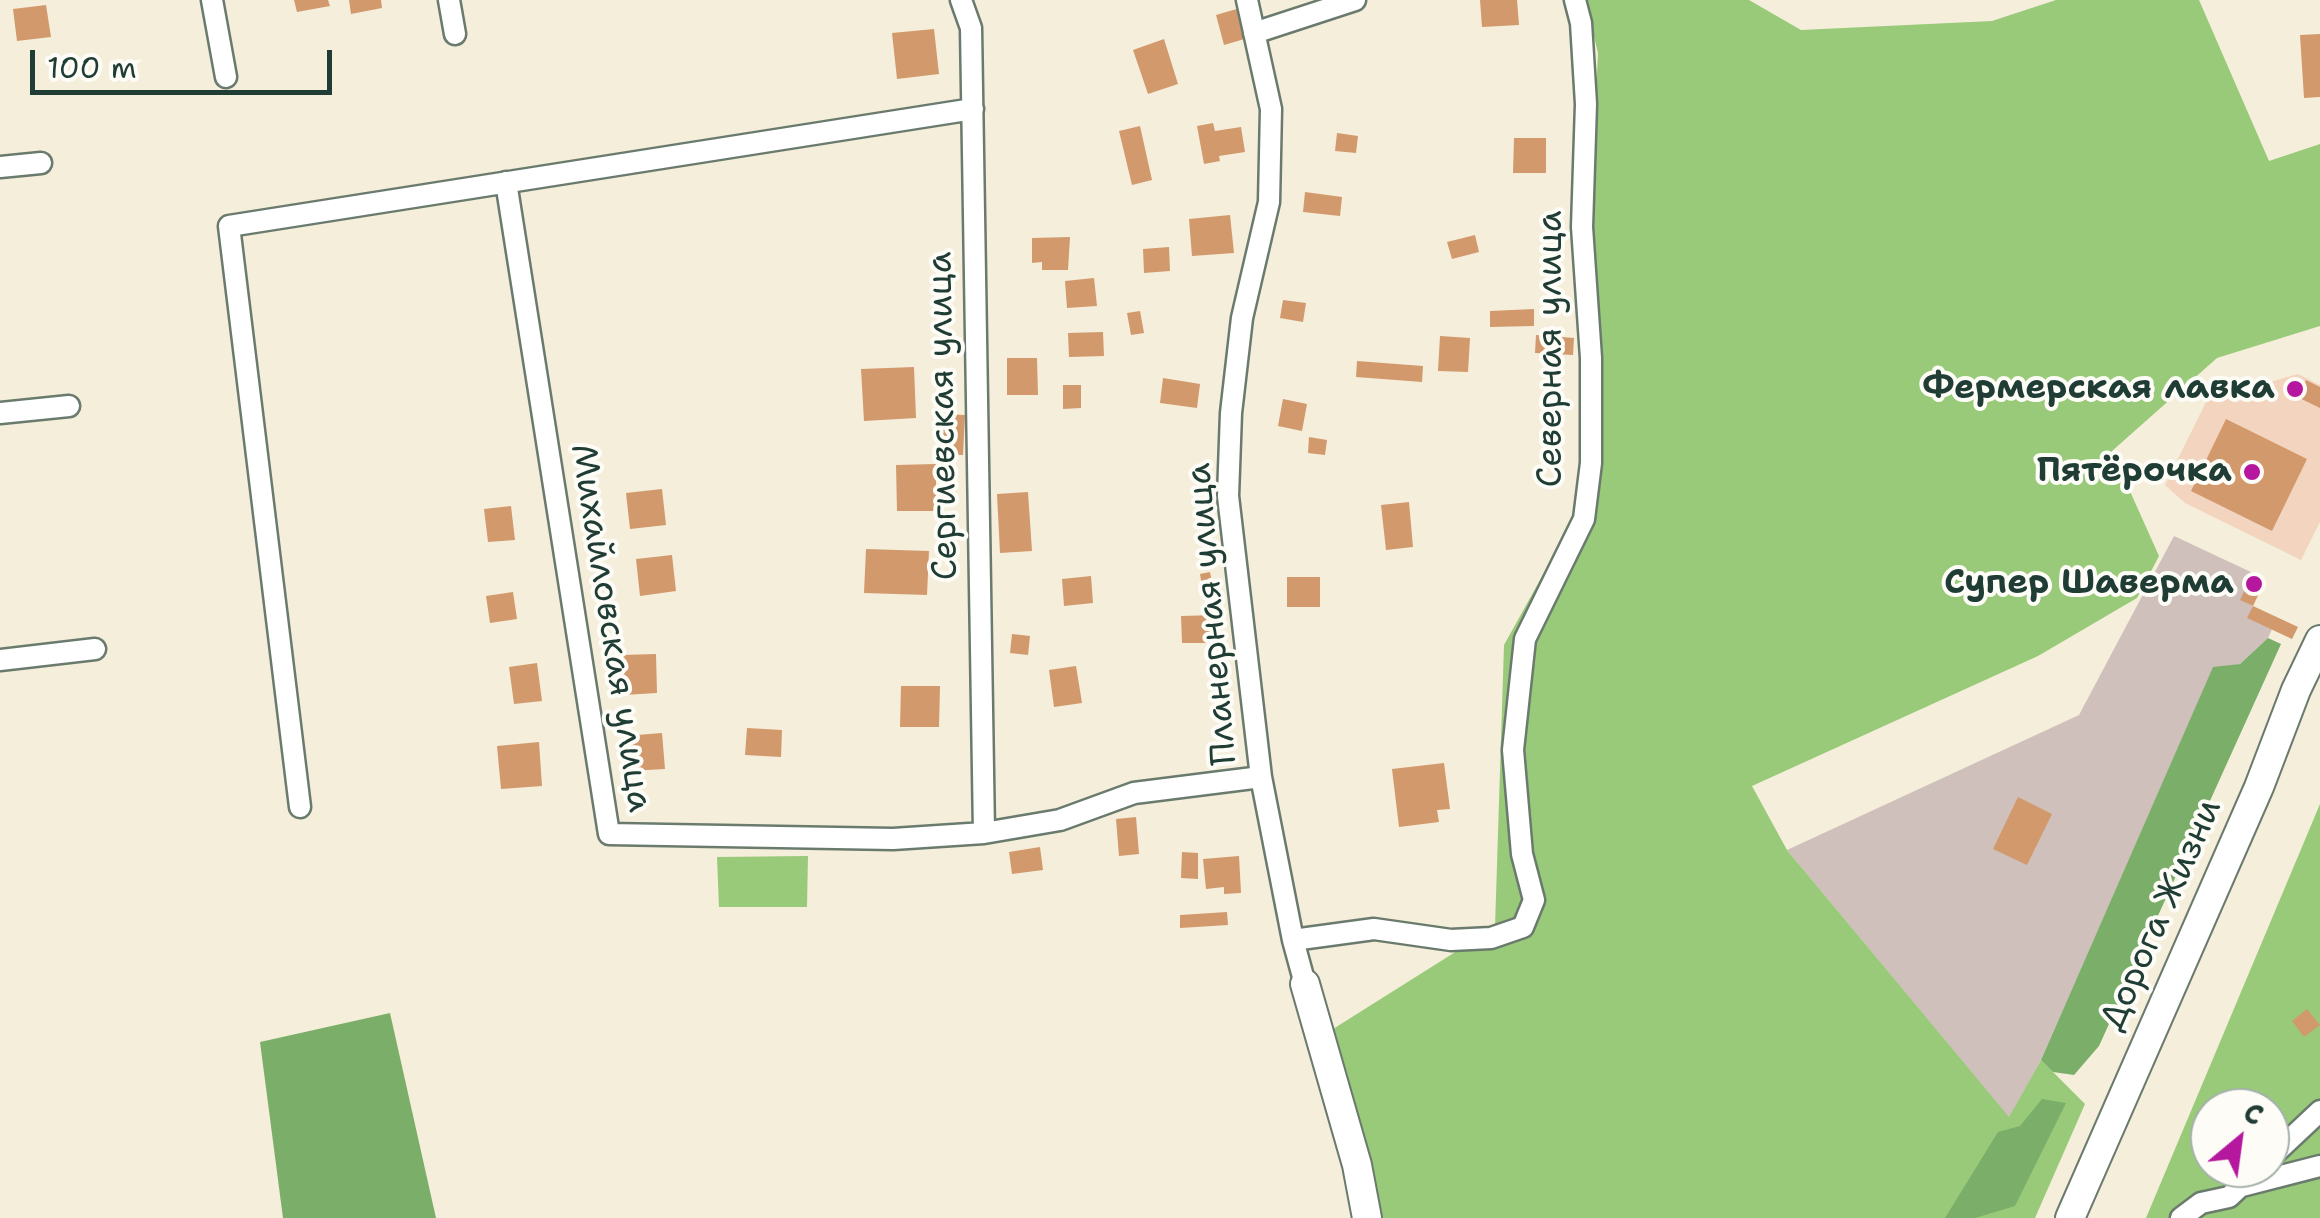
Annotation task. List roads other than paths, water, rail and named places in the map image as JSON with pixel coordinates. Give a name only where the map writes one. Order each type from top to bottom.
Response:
[{"type":"main road","name":"Дорога Жизни","points":[[2070,1218],[2320,640]]},
{"type":"main road","points":[[1305,984],[1357,1165],[1367,1218]]},
{"type":"street","points":[[212,0],[226,77]]},
{"type":"street","points":[[449,0],[455,34]]},
{"type":"street","name":"Сергиевская улица","points":[[961,0],[971,28],[984,833]]},
{"type":"street","name":"Планерная улица","points":[[1247,0],[1271,109],[1268,202],[1242,318],[1231,413],[1228,496],[1261,777],[1292,940],[1305,984]]},
{"type":"street","points":[[1254,33],[1355,0]]},
{"type":"street","name":"Северная улица","points":[[1292,940],[1374,928],[1451,940],[1491,938],[1523,927],[1534,900],[1522,854],[1513,750],[1526,639],[1584,519],[1591,463],[1591,358],[1582,227],[1586,104],[1581,23],[1574,0]]},
{"type":"street","points":[[300,806],[229,226],[973,109]]},
{"type":"street","points":[[0,167],[40,163]]},
{"type":"street","name":"Михайловская улица","points":[[506,182],[609,834],[893,839],[984,833]]},
{"type":"street","points":[[0,413],[69,406]]},
{"type":"street","points":[[0,660],[95,650]]},
{"type":"street","points":[[984,833],[1060,820],[1134,793],[1261,777]]},
{"type":"street","points":[[2290,1140],[2320,1112]]},
{"type":"street","points":[[2290,1174],[2320,1166]]},
{"type":"street","points":[[2181,1218],[2202,1203],[2228,1197],[2238,1188]]},
{"type":"place","name":"Фермерская лавка","points":[[2295,389]]},
{"type":"place","name":"Пятёрочка","points":[[2252,472]]},
{"type":"place","name":"Супер Шаверма","points":[[2254,584]]}]
